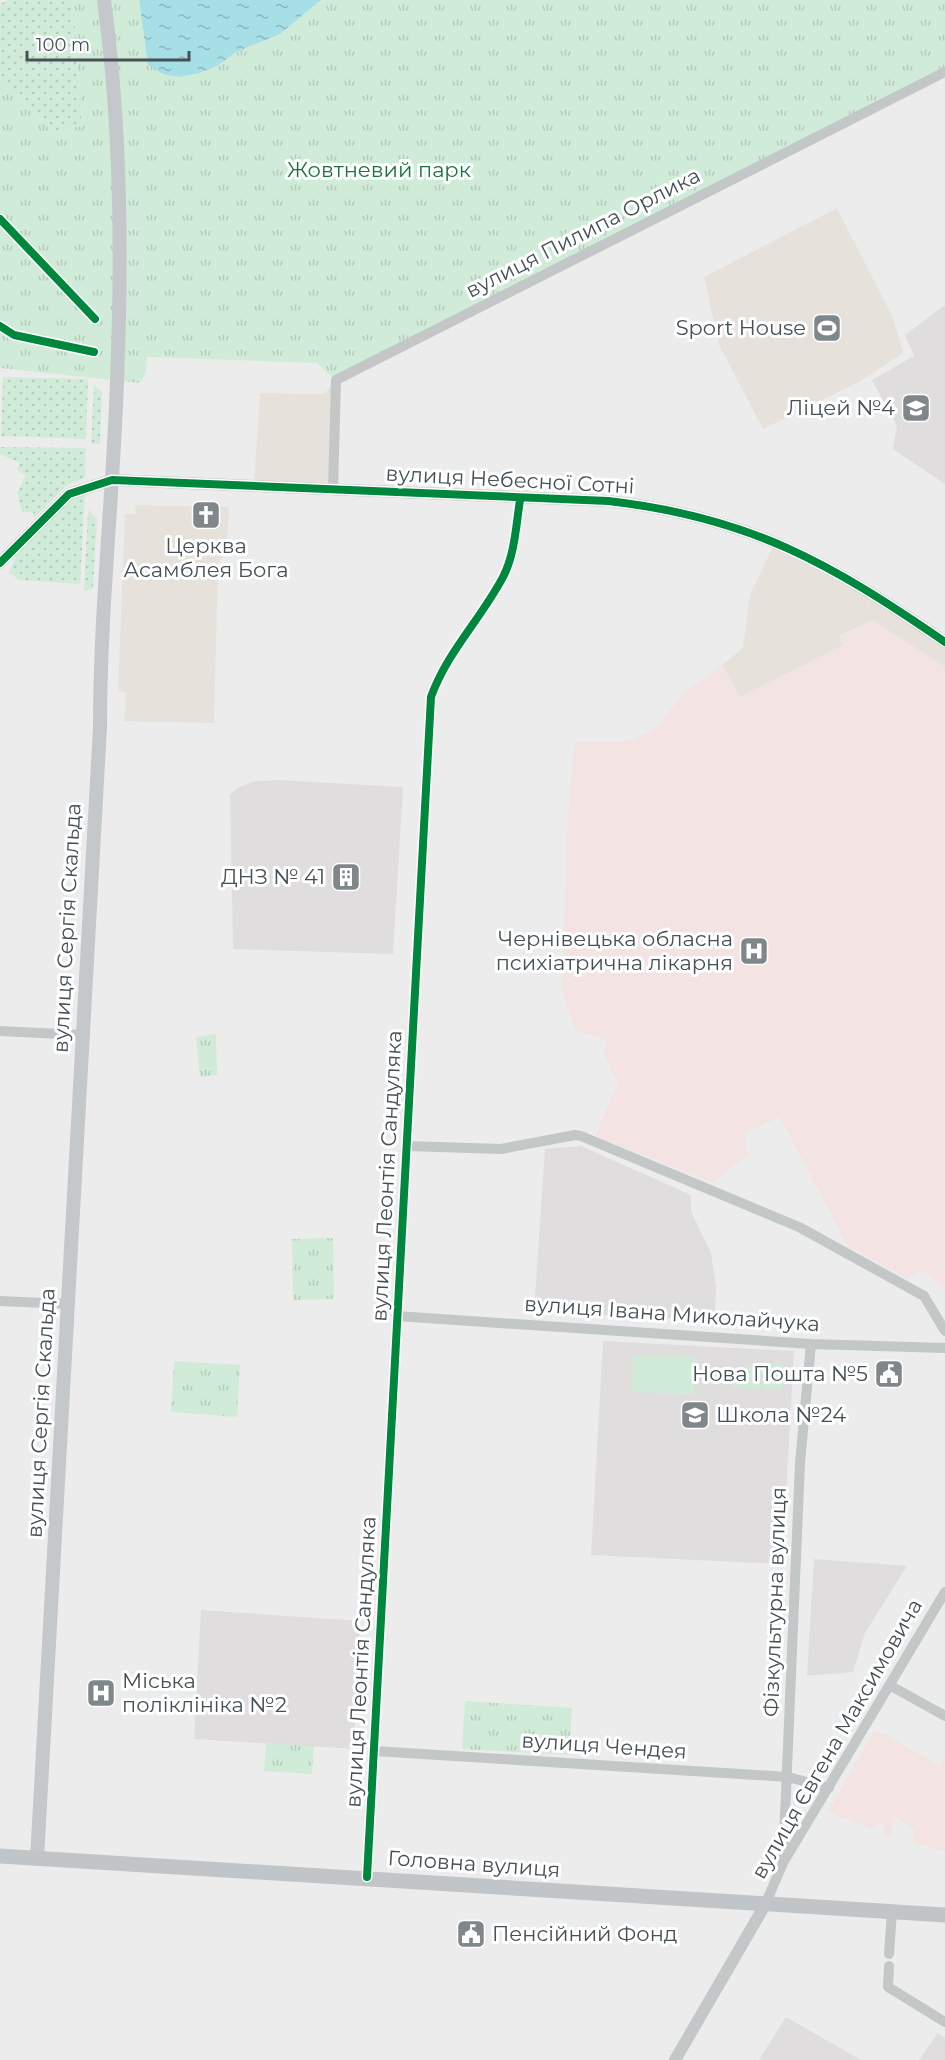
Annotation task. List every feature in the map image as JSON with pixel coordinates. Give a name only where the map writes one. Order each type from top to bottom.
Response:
[{"type":"main road","name":"вулиця Сергія Скальда","points":[[38,1858],[112,480],[121,203],[104,0]]},
{"type":"main road","name":"Головна вулиця","points":[[0,1856],[367,1877],[765,1905],[945,1915]]},
{"type":"street","name":"вулиця Пилипа Орлика","points":[[333,490],[336,380],[945,72]]},
{"type":"street","name":"вулиця Небесної Сотні","points":[[112,480],[520,500],[608,501],[652,506],[728,524],[776,541],[822,563],[883,599],[945,642]]},
{"type":"street","points":[[0,563],[69,494],[112,480]]},
{"type":"street","name":"вулиця Леонтія Сандуляка","points":[[367,1877],[431,697],[443,666],[504,576],[511,557],[520,500]]},
{"type":"street","points":[[0,1031],[81,1035]]},
{"type":"street","points":[[407,1146],[501,1149],[575,1134],[581,1136],[799,1227],[924,1296],[945,1331]]},
{"type":"street","points":[[0,1301],[68,1304]]},
{"type":"street","name":"вулиця Івана Миколайчука","points":[[397,1316],[811,1344],[945,1348]]},
{"type":"street","name":"Фізкультурна вулиця","points":[[783,1863],[800,1463],[811,1344]]},
{"type":"street","name":"вулиця Євгена Максимовича","points":[[765,1905],[783,1863],[891,1686],[945,1592]]},
{"type":"street","points":[[891,1686],[945,1716]]},
{"type":"street","name":"вулиця Чендея","points":[[375,1751],[788,1777],[829,1788]]},
{"type":"street","points":[[675,2060],[765,1905]]},
{"type":"street","points":[[892,1912],[888,1988],[945,2022]]},
{"type":"shaded area","points":[[837,208],[893,318],[903,353],[861,381],[763,429],[719,345],[704,277]]},
{"type":"shaded area","name":"Ліцей №4","points":[[945,305],[945,484],[893,449],[897,426],[872,380],[914,356],[905,335]]},
{"type":"shaded area","points":[[336,381],[334,490],[254,486],[260,393],[324,394]]},
{"type":"shaded area","points":[[136,505],[229,507],[227,543],[224,544],[223,557],[218,564],[214,723],[124,721],[126,692],[118,691],[125,514],[135,514]]},
{"type":"shaded area","points":[[776,541],[945,643],[945,667],[872,620],[840,636],[843,645],[740,697],[722,665],[743,648],[750,594]]},
{"type":"shaded area","name":"Чернівецька обласна психіатрична лікарня","points":[[872,620],[945,667],[945,1290],[924,1270],[906,1278],[847,1245],[780,1117],[745,1133],[747,1146],[744,1148],[749,1156],[736,1163],[714,1183],[595,1136],[618,1083],[603,1051],[607,1041],[576,1030],[562,991],[568,814],[574,743],[630,741],[658,727],[683,693],[722,665],[740,697],[843,645],[840,637]]},
{"type":"shaded area","points":[[279,780],[403,787],[393,954],[233,949],[230,794],[239,787],[256,781]]},
{"type":"shaded area","points":[[581,1146],[691,1195],[691,1211],[711,1253],[716,1287],[715,1321],[534,1311],[545,1149]]},
{"type":"shaded area","name":"Школа №24","points":[[603,1341],[794,1351],[782,1564],[591,1555]]},
{"type":"shaded area","points":[[814,1559],[907,1566],[865,1633],[853,1672],[807,1676]]},
{"type":"shaded area","points":[[201,1610],[360,1621],[354,1749],[194,1739]]},
{"type":"shaded area","points":[[874,1731],[881,1735],[883,1733],[940,1766],[945,1757],[945,1851],[913,1842],[914,1830],[893,1816],[892,1834],[884,1834],[885,1825],[876,1824],[875,1830],[828,1812]]},
{"type":"shaded area","points":[[786,2017],[861,2060],[759,2060]]},
{"type":"shaded area","points":[[938,2033],[945,2038],[945,2060],[919,2060]]},
{"type":"green space","points":[[8,0],[73,0],[82,126],[52,131],[0,82],[0,4]]},
{"type":"green space","name":"Жовтневий парк","points":[[73,0],[139,0],[148,65],[199,73],[216,66],[236,52],[280,34],[321,0],[945,0],[945,75],[336,381],[317,363],[147,357],[146,372],[140,383],[0,368],[0,82],[52,131],[82,126]]},
{"type":"green space","points":[[3,377],[88,379],[86,439],[1,436]]},
{"type":"green space","points":[[94,385],[102,392],[100,444],[91,444]]},
{"type":"green space","points":[[0,447],[86,448],[85,478],[67,485],[34,518],[33,512],[22,512],[17,493],[26,475],[17,470],[20,463],[0,454]]},
{"type":"green space","points":[[85,493],[80,584],[19,580],[9,572],[16,555],[70,499]]},
{"type":"green space","points":[[88,510],[97,519],[93,588],[84,591]]},
{"type":"green space","points":[[216,1034],[217,1075],[200,1077],[196,1037]]},
{"type":"green space","points":[[333,1238],[334,1299],[293,1300],[292,1239]]},
{"type":"green space","points":[[633,1356],[696,1357],[695,1394],[632,1392]]},
{"type":"green space","points":[[174,1361],[240,1365],[237,1417],[171,1412]]},
{"type":"green space","points":[[763,1363],[783,1364],[782,1390],[762,1389]]},
{"type":"green space","points":[[734,1367],[761,1368],[760,1389],[733,1387]]},
{"type":"green space","points":[[465,1701],[572,1708],[569,1755],[462,1749]]},
{"type":"green space","points":[[266,1743],[314,1746],[312,1774],[264,1771]]},
{"type":"water","points":[[139,0],[321,0],[280,34],[236,52],[217,66],[180,77],[163,74],[148,65]]},
{"type":"cycle path","points":[[0,219],[95,319]]},
{"type":"cycle path","points":[[0,326],[14,335],[94,352]]},
{"type":"cycle path","points":[[0,563],[69,494],[112,480],[608,501],[659,508],[704,519],[747,532],[787,548],[864,589],[945,642]]},
{"type":"cycle path","points":[[367,1877],[431,697],[446,665],[503,577],[513,549],[520,500]]},
{"type":"place","name":"Sport House","points":[[827,328]]},
{"type":"place","name":"Ліцей №4","points":[[916,408]]},
{"type":"place","name":"Церква Асамблея Бога","points":[[206,515]]},
{"type":"place","name":"ДНЗ № 41","points":[[346,877]]},
{"type":"place","name":"Чернівецька обласна психіатрична лікарня","points":[[754,951]]},
{"type":"place","name":"Нова Пошта №5","points":[[889,1374]]},
{"type":"place","name":"Школа №24","points":[[695,1415]]},
{"type":"place","name":"Міська поліклініка №2","points":[[101,1693]]},
{"type":"place","name":"Пенсійний Фонд","points":[[471,1934]]}]
